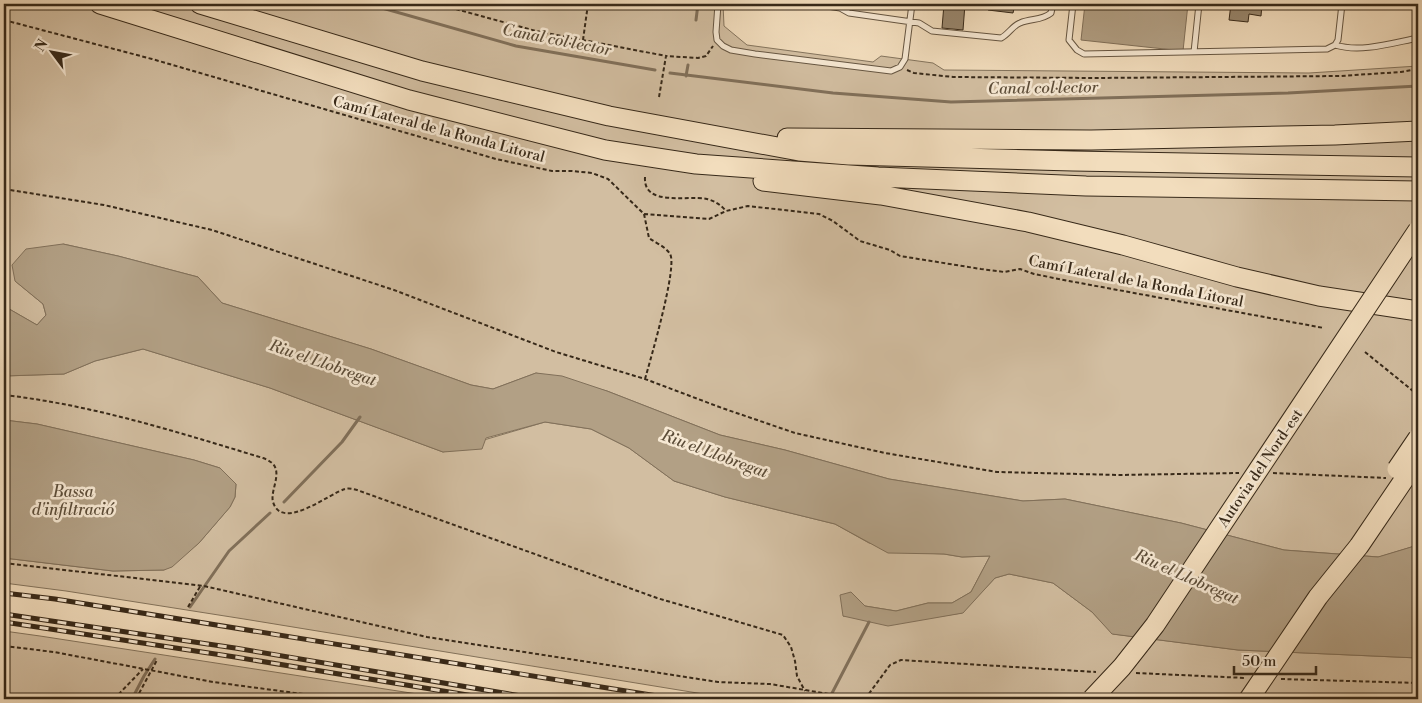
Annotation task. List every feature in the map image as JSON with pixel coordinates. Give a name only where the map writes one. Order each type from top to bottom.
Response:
[{"type":"highway","points":[[100,4],[409,100],[605,150],[696,164],[878,177],[1086,186],[1418,191]]},
{"type":"highway","points":[[200,4],[422,71],[609,116],[799,150],[849,155],[1073,161],[1418,166]]},
{"type":"highway","points":[[734,138],[1091,140],[1335,135],[1418,131]]},
{"type":"highway","points":[[696,164],[755,180],[881,196],[1028,222],[1123,245],[1237,277],[1319,296],[1418,311]]},
{"type":"highway","name":"Autovia del Nord-est","points":[[1092,699],[1122,667],[1155,625],[1418,230]]},
{"type":"highway","points":[[1318,597],[1349,540],[1418,438]]},
{"type":"highway","points":[[1249,699],[1318,597],[1359,546],[1418,459]]},
{"type":"lane","points":[[718,4],[716,32],[718,40],[723,46],[731,50],[890,71],[900,67],[905,59],[912,4]]},
{"type":"lane","points":[[815,4],[840,6],[849,13],[919,23],[932,31],[1001,38],[1007,35],[1017,24],[1027,20],[1044,18],[1051,13],[1053,4]]},
{"type":"lane","points":[[1073,4],[1069,40],[1077,50],[1084,54],[1327,49],[1335,45],[1338,40],[1342,4]]},
{"type":"lane","points":[[1194,52],[1199,4]]},
{"type":"lane","points":[[1335,45],[1349,48],[1418,38]]},
{"type":"path","points":[[437,4],[536,31],[666,57],[698,58],[706,56],[718,40]]},
{"type":"path","points":[[583,40],[588,4]]},
{"type":"path","name":"Camí Lateral de la Ronda Litoral","points":[[4,20],[152,59],[496,159],[552,171],[592,173],[608,179],[644,214],[709,219],[726,211],[748,206],[819,214],[833,221],[860,241],[890,250],[900,256],[948,265],[1004,272],[1020,269],[1034,274],[1069,281],[1324,328]]},
{"type":"path","points":[[659,97],[666,57]]},
{"type":"path","points":[[900,67],[914,73],[953,77],[1077,78],[1340,76],[1418,69]]},
{"type":"path","points":[[645,177],[647,188],[652,194],[662,197],[706,199],[721,204],[726,211]]},
{"type":"path","points":[[4,190],[104,205],[212,230],[394,290],[556,352],[645,379],[795,433],[885,453],[976,470],[997,472],[1119,475],[1236,473]]},
{"type":"path","points":[[644,214],[649,238],[664,248],[672,259],[670,278],[645,379]]},
{"type":"path","points":[[1365,352],[1418,395]]},
{"type":"path","points":[[4,395],[77,407],[139,421],[263,458],[273,464],[276,469],[272,498],[274,506],[290,514],[301,512],[346,489],[357,490],[657,598],[783,635],[792,647],[797,676],[805,691]]},
{"type":"path","points":[[1278,473],[1373,477]]},
{"type":"path","points":[[4,562],[201,585],[427,637],[718,682],[770,684],[858,699]]},
{"type":"path","points":[[188,607],[201,585]]},
{"type":"path","points":[[4,646],[54,652],[213,682],[340,699]]},
{"type":"path","points":[[136,699],[157,660]]},
{"type":"path","points":[[114,699],[143,669]]},
{"type":"shaded area","points":[[4,4],[723,4],[724,26],[747,45],[873,62],[881,56],[933,63],[944,70],[1309,73],[1418,66],[1418,545],[1379,557],[1284,550],[1181,523],[1065,499],[1023,501],[889,479],[785,450],[720,435],[607,391],[536,373],[493,389],[471,385],[371,349],[222,303],[198,277],[63,244],[15,281],[43,304],[46,315],[37,325],[4,306]]},
{"type":"shaded area","points":[[143,349],[270,388],[443,452],[545,422],[591,429],[629,448],[674,481],[725,497],[835,524],[869,543],[922,553],[962,557],[990,556],[971,592],[952,603],[928,603],[896,611],[865,606],[843,616],[936,617],[962,613],[995,578],[1009,574],[1053,583],[1092,612],[1113,634],[1238,650],[1418,658],[1418,699],[734,699],[244,619],[4,583],[4,558],[113,571],[164,570],[199,543],[230,507],[235,497],[236,484],[220,468],[194,460],[37,424],[4,420],[4,376],[64,374],[95,361]]},
{"type":"shaded area","points":[[4,631],[40,636],[450,699],[4,699]]},
{"type":"water","points":[[1085,4],[1188,4],[1183,51],[1081,40]]},
{"type":"water","name":"Riu el Llobregat","points":[[63,244],[198,277],[222,303],[371,349],[471,385],[493,389],[536,373],[562,376],[607,391],[720,435],[785,450],[889,479],[1023,501],[1065,499],[1181,523],[1284,550],[1378,557],[1418,545],[1418,658],[1238,650],[1112,634],[1092,612],[1053,583],[1009,574],[995,578],[963,613],[888,626],[843,616],[840,595],[851,592],[865,606],[896,611],[928,603],[952,603],[971,592],[990,556],[962,557],[944,554],[888,553],[835,524],[725,497],[674,481],[629,448],[591,429],[545,422],[486,438],[482,449],[443,452],[270,388],[143,349],[95,361],[64,374],[4,376],[4,306],[37,325],[46,315],[43,304],[15,281],[12,265],[26,249]]},
{"type":"water","name":"Bassa d'infiltració","points":[[4,420],[37,424],[194,460],[220,468],[236,484],[235,497],[230,507],[199,543],[172,567],[164,570],[113,571],[4,558]]},
{"type":"building","points":[[944,4],[965,4],[963,30],[942,28]]},
{"type":"building","points":[[989,4],[1015,4],[1013,13],[988,10]]},
{"type":"building","points":[[1231,4],[1262,4],[1261,16],[1249,14],[1248,22],[1229,20]]},
{"type":"waterway","name":"Canal col·lector","points":[[368,4],[516,46],[655,70]]},
{"type":"waterway","points":[[696,20],[698,4]]},
{"type":"waterway","points":[[686,76],[688,65]]},
{"type":"waterway","name":"Canal col·lector","points":[[670,73],[833,93],[951,102],[1288,93],[1418,86]]},
{"type":"waterway","points":[[284,502],[342,442],[360,417]]},
{"type":"waterway","points":[[190,607],[229,551],[270,513]]},
{"type":"waterway","points":[[829,699],[869,622]]},
{"type":"waterway","points":[[132,699],[155,659]]},
{"type":"railway","points":[[4,593],[55,599],[676,699]]},
{"type":"railway","points":[[4,614],[235,648],[539,699]]},
{"type":"railway","points":[[4,622],[492,699]]}]
